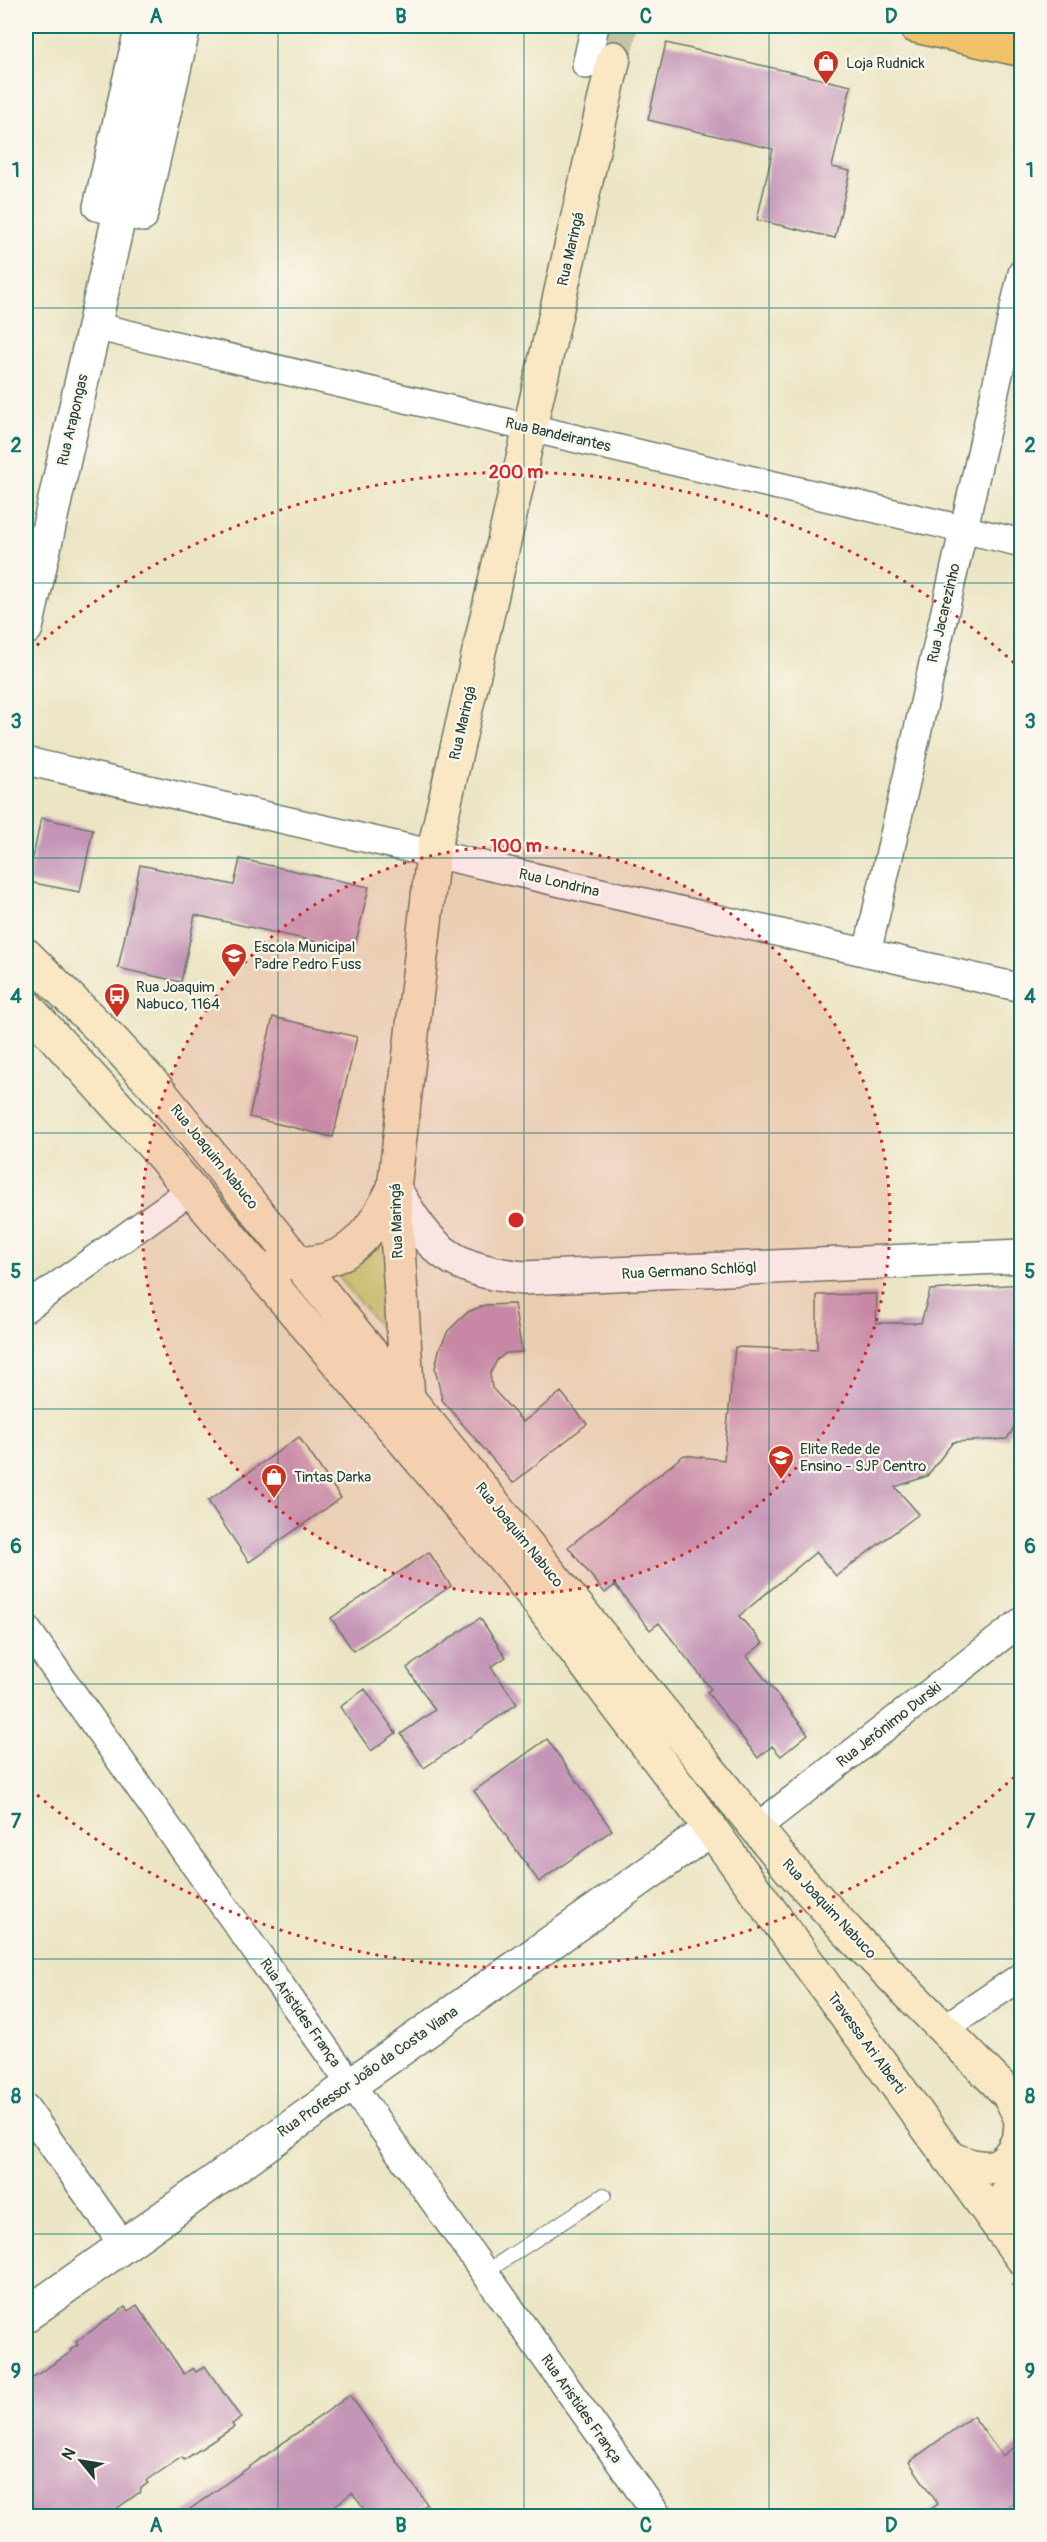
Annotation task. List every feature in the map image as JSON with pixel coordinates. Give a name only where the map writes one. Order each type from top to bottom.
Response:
[{"type":"highway","points":[[915,26],[1022,50]]},
{"type":"main road","name":"Rua Maringá","points":[[408,1399],[394,1188],[433,854],[530,428],[600,62]]},
{"type":"main road","name":"Rua Joaquim Nabuco","points":[[26,955],[112,1040],[159,1091],[815,1898],[1016,2102]]},
{"type":"main road","name":"Rua Joaquim Nabuco","points":[[26,1006],[191,1190],[517,1574],[711,1829]]},
{"type":"main road","points":[[238,1245],[267,1260],[301,1264],[341,1254],[356,1245],[368,1233],[394,1188]]},
{"type":"main road","name":"Travessa Ari Alberti","points":[[711,1829],[1014,2248]]},
{"type":"main road","points":[[949,2158],[973,2167],[993,2167],[1009,2157],[1018,2140],[1021,2120],[1016,2102]]},
{"type":"main road","points":[[1014,2248],[1000,2220],[1004,2200],[1014,2183],[1022,2178]]},
{"type":"street","points":[[139,26],[97,207],[143,218],[187,26]]},
{"type":"street","name":"Rua Arapongas","points":[[26,628],[162,26]]},
{"type":"street","points":[[595,26],[600,62]]},
{"type":"street","name":"Rua Jacarezinho","points":[[867,953],[1022,273]]},
{"type":"street","name":"Rua Bandeirantes","points":[[94,326],[1022,543]]},
{"type":"street","name":"Rua Londrina","points":[[26,761],[1022,988]]},
{"type":"street","name":"Rua Germano Schlögl","points":[[394,1188],[427,1240],[445,1254],[491,1274],[523,1278],[1022,1256]]},
{"type":"street","points":[[26,1308],[191,1190]]},
{"type":"street","name":"Rua Jerônimo Durski","points":[[756,1828],[1022,1621]]},
{"type":"street","name":"Rua Aristides França","points":[[26,1628],[658,2517]]},
{"type":"street","name":"Rua Professor João da Costa Viana","points":[[26,2314],[711,1829]]},
{"type":"street","points":[[944,2029],[1022,1976]]},
{"type":"street","points":[[26,2108],[123,2245]]},
{"type":"lane","points":[[484,2273],[604,2195]]},
{"type":"green space","points":[[387,1241],[392,1342],[332,1268]]},
{"type":"building","points":[[666,43],[851,86],[832,167],[850,171],[835,238],[757,220],[773,149],[648,120]]},
{"type":"building","points":[[41,818],[93,829],[80,892],[28,882]]},
{"type":"building","points":[[240,859],[369,887],[354,950],[195,915],[181,982],[118,968],[140,865],[234,885]]},
{"type":"building","points":[[273,1017],[357,1037],[333,1137],[249,1117]]},
{"type":"building","name":"Elite Rede de Ensino - SJP Centro","points":[[1022,1284],[1022,1414],[1007,1439],[953,1442],[927,1476],[895,1487],[919,1514],[836,1576],[816,1552],[739,1616],[763,1643],[747,1656],[808,1734],[781,1756],[772,1746],[758,1758],[707,1692],[711,1689],[659,1623],[650,1630],[615,1585],[605,1593],[568,1547],[684,1455],[724,1460],[735,1347],[817,1350],[817,1295],[877,1294],[876,1323],[921,1323],[930,1290]]},
{"type":"building","points":[[514,1304],[522,1352],[506,1353],[497,1360],[490,1374],[492,1388],[523,1422],[561,1392],[587,1424],[513,1483],[442,1400],[435,1368],[439,1350],[448,1331],[468,1312],[485,1305]]},
{"type":"building","name":"Tintas Darka","points":[[299,1437],[341,1498],[249,1562],[208,1501]]},
{"type":"building","points":[[429,1552],[451,1586],[353,1651],[331,1618]]},
{"type":"building","points":[[480,1618],[506,1657],[491,1667],[517,1704],[424,1768],[401,1734],[435,1710],[407,1668]]},
{"type":"building","points":[[365,1689],[396,1733],[371,1751],[340,1707]]},
{"type":"building","points":[[547,1739],[612,1830],[539,1882],[474,1791]]},
{"type":"building","points":[[137,2305],[184,2374],[193,2368],[196,2372],[205,2366],[241,2418],[232,2424],[234,2427],[184,2460],[182,2457],[146,2481],[148,2483],[139,2490],[140,2492],[105,2517],[26,2517],[26,2382],[71,2352],[70,2350],[78,2345],[76,2342],[109,2318],[125,2307],[128,2311]]},
{"type":"building","points":[[350,2395],[427,2504],[411,2517],[370,2517],[352,2493],[319,2517],[179,2517]]},
{"type":"building","points":[[973,2416],[1002,2456],[1022,2442],[1022,2497],[995,2517],[920,2517],[938,2504],[909,2462]]},
{"type":"tunnel","points":[[614,58],[621,26]]},
{"type":"place","name":"Loja Rudnick","points":[[826,86]]},
{"type":"place","name":"Escola Municipal Padre Pedro Fuss","points":[[234,979]]},
{"type":"place","name":"Rua Joaquim Nabuco, 1164","points":[[117,1019]]},
{"type":"place","name":"Elite Rede de Ensino - SJP Centro","points":[[781,1481]]},
{"type":"place","name":"Tintas Darka","points":[[274,1500]]}]
